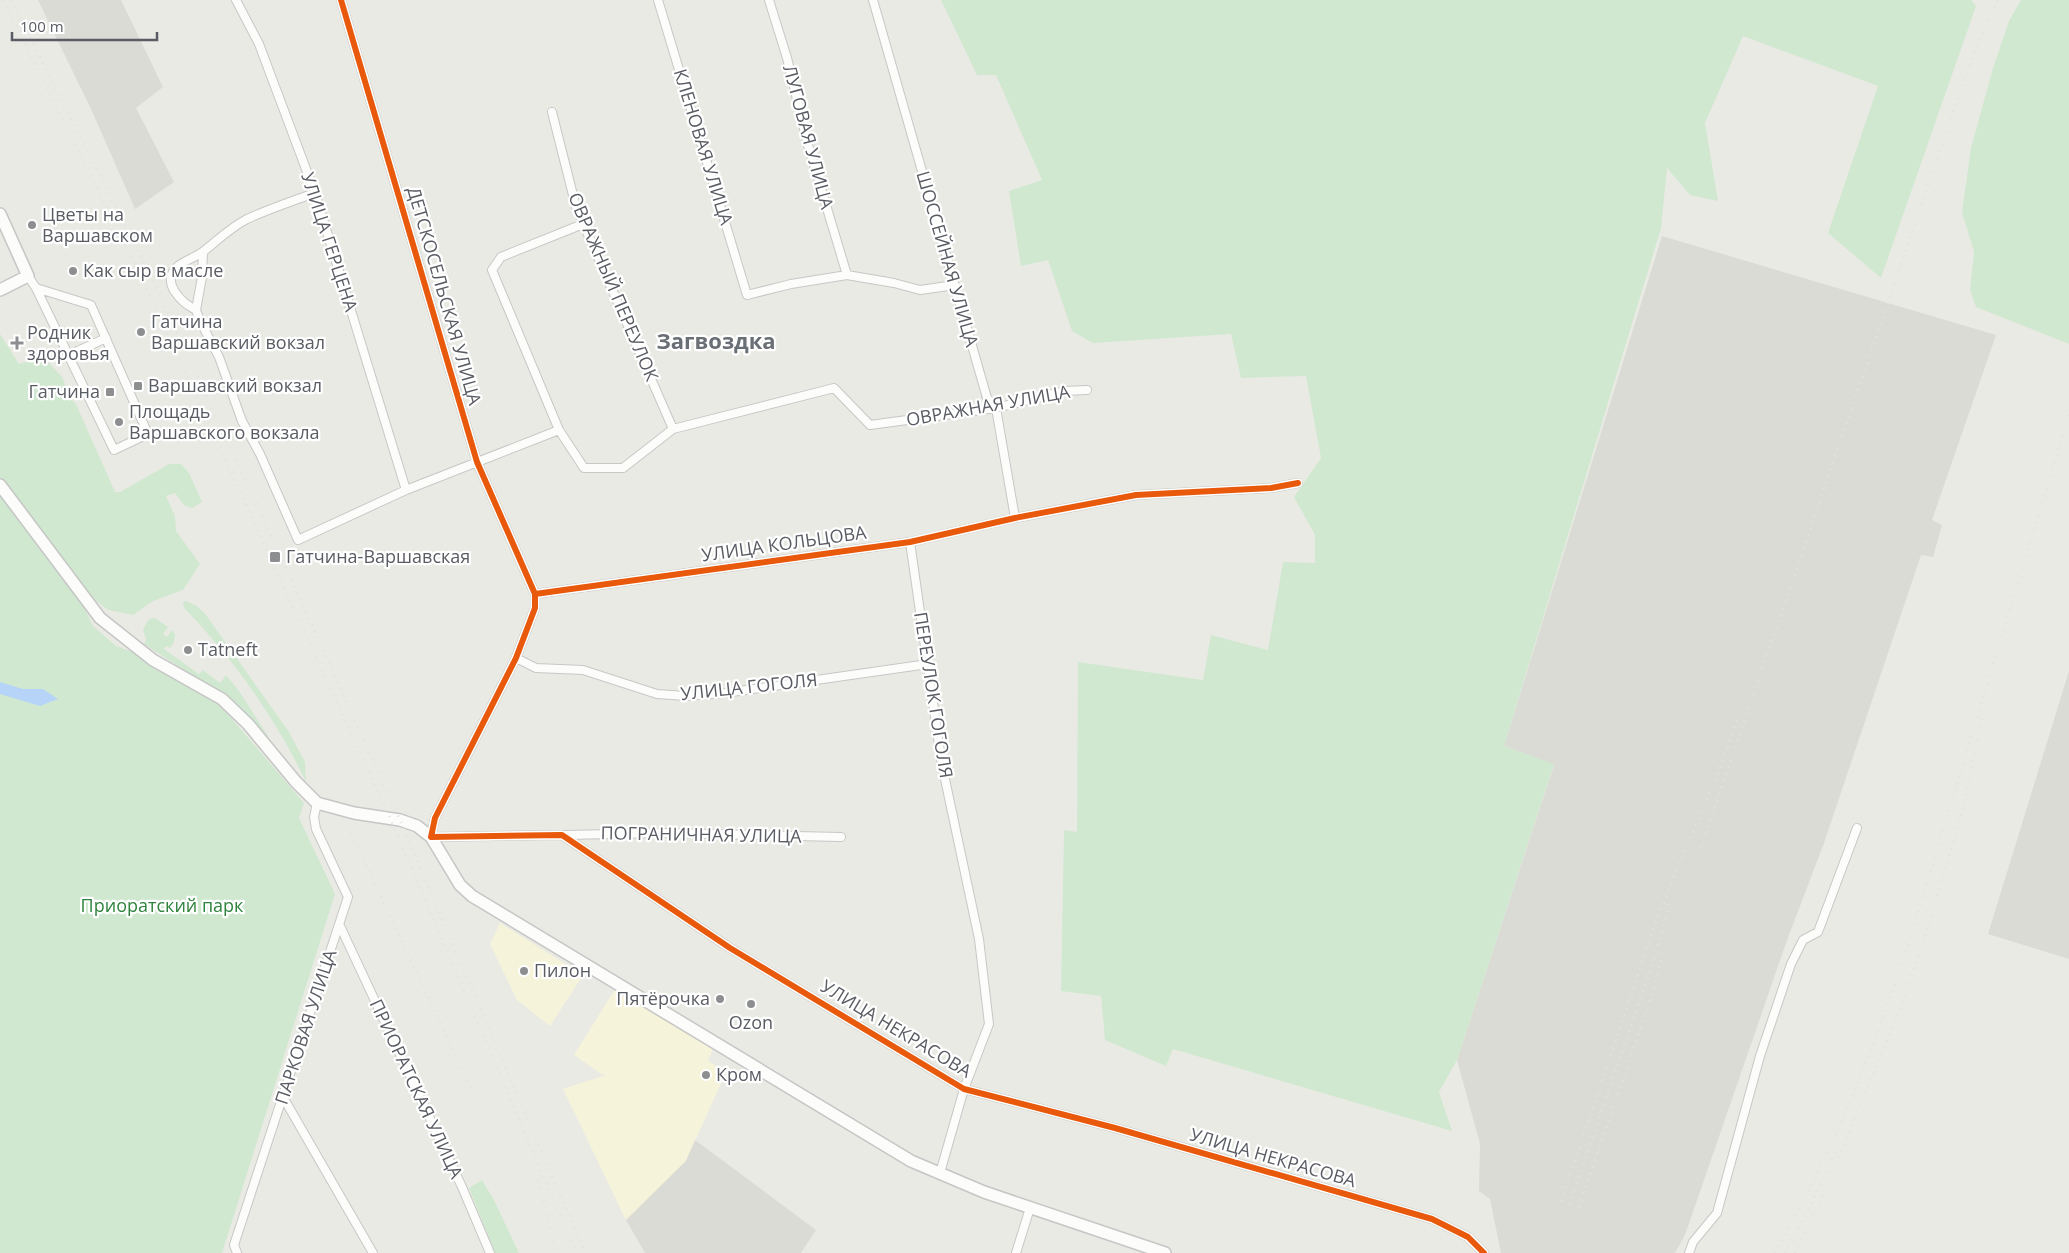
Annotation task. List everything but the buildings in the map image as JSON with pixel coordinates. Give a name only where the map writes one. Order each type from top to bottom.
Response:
[{"type":"main road","points":[[0,214],[28,276],[0,290]]},
{"type":"main road","points":[[0,486],[100,618],[153,660],[222,699],[248,724],[296,782],[317,803],[354,813],[390,818],[417,826],[431,837],[460,884],[472,896],[911,1161],[984,1192],[1165,1253]]},
{"type":"street","name":"УЛИЦА ГЕРЦЕНА","points":[[236,0],[260,44],[315,193],[406,490]]},
{"type":"street","name":"ДЕТСКОСЕЛЬСКАЯ УЛИЦА","points":[[341,0],[477,462],[535,594]]},
{"type":"street","name":"КЛЕНОВАЯ УЛИЦА","points":[[658,0],[747,294],[791,284],[847,275]]},
{"type":"street","name":"ЛУГОВАЯ УЛИЦА","points":[[769,0],[787,58],[808,146],[847,275]]},
{"type":"street","name":"ШОССЕЙНАЯ УЛИЦА","points":[[873,0],[986,398],[996,408],[1015,518]]},
{"type":"street","name":"ОВРАЖНЫЙ ПЕРЕУЛОК","points":[[552,112],[576,207],[673,429]]},
{"type":"street","points":[[196,310],[182,302],[172,285],[171,277],[174,270],[204,252],[226,232],[246,219],[315,193]]},
{"type":"street","points":[[204,252],[196,310],[219,356],[242,421],[260,454],[298,540],[406,490],[559,430],[492,270],[502,256],[583,224]]},
{"type":"street","points":[[189,261],[202,266]]},
{"type":"street","points":[[847,275],[920,290],[955,285]]},
{"type":"street","points":[[28,276],[36,288],[114,450],[148,434],[91,306],[36,288]]},
{"type":"street","points":[[69,355],[106,338]]},
{"type":"street","name":"ОВРАЖНАЯ УЛИЦА","points":[[559,430],[584,468],[623,468],[673,429],[834,388],[870,425],[996,408],[1065,391],[1087,390]]},
{"type":"street","name":"УЛИЦА КОЛЬЦОВА","points":[[535,594],[910,542],[1015,518],[1136,495],[1271,488],[1298,483]]},
{"type":"street","name":"ПЕРЕУЛОК ГОГОЛЯ","points":[[910,542],[942,765],[979,939],[989,1024],[964,1089],[940,1173]]},
{"type":"street","points":[[535,594],[535,608],[516,658],[436,818],[431,837],[562,835]]},
{"type":"street","name":"УЛИЦА ГОГОЛЯ","points":[[516,658],[536,668],[583,670],[657,694],[686,696],[725,693],[928,664]]},
{"type":"street","name":"ПАРКОВАЯ УЛИЦА","points":[[237,1253],[234,1245],[348,897],[316,829],[314,816],[317,803]]},
{"type":"street","points":[[1689,1253],[1694,1242],[1717,1213],[1760,1056],[1791,964],[1803,940],[1818,932],[1857,828]]},
{"type":"street","name":"ПОГРАНИЧНАЯ УЛИЦА","points":[[562,835],[667,833],[841,837]]},
{"type":"street","name":"УЛИЦА НЕКРАСОВА","points":[[562,835],[730,948],[964,1089],[1124,1131],[1432,1219],[1468,1237],[1484,1253]]},
{"type":"street","name":"ПРИОРАТСКАЯ УЛИЦА","points":[[340,926],[462,1187],[490,1253]]},
{"type":"street","points":[[282,1097],[373,1253]]},
{"type":"street","points":[[1016,1253],[1030,1208]]},
{"type":"shaded area","points":[[38,0],[121,0],[163,87],[136,108],[174,182],[135,209],[92,111]]},
{"type":"shaded area","points":[[1662,236],[1996,335],[1932,520],[1942,525],[1933,557],[1921,555],[1824,843],[1786,943],[1685,1235],[1675,1253],[1501,1253],[1490,1199],[1479,1191],[1480,1144],[1457,1060],[1554,765],[1504,746]]},
{"type":"shaded area","points":[[2069,671],[2069,959],[1988,934]]},
{"type":"shaded area","points":[[500,923],[583,975],[550,1026],[517,1000],[490,944]]},
{"type":"shaded area","points":[[615,989],[713,1048],[708,1061],[726,1072],[686,1161],[626,1220],[563,1089],[606,1075],[601,1074],[574,1055]]},
{"type":"shaded area","points":[[695,1140],[816,1230],[801,1253],[645,1253],[626,1220],[686,1161]]},
{"type":"green space","points":[[941,0],[1971,0],[1976,6],[1881,278],[1828,233],[1878,86],[1743,36],[1705,123],[1718,201],[1690,195],[1667,168],[1661,228],[1504,746],[1554,764],[1457,1060],[1439,1092],[1452,1131],[1173,1049],[1166,1066],[1105,1040],[1101,996],[1061,991],[1064,830],[1077,832],[1078,662],[1203,680],[1211,635],[1268,650],[1283,562],[1315,563],[1315,535],[1294,497],[1321,458],[1306,376],[1241,378],[1231,334],[1093,343],[1072,331],[1048,260],[1021,266],[1009,191],[1042,180],[996,75],[977,75]]},
{"type":"green space","points":[[2021,0],[2069,0],[2069,344],[1976,307],[1970,290],[1974,252],[1962,212],[1971,148],[1993,68],[2009,21]]},
{"type":"green space","points":[[0,334],[19,364],[35,359],[48,362],[62,377],[115,492],[120,492],[169,464],[181,464],[189,473],[202,502],[192,508],[184,505],[175,493],[166,496],[175,516],[176,531],[200,564],[183,590],[153,601],[133,615],[108,610],[90,596],[0,477]]},
{"type":"green space","name":"Приоратский парк","points":[[0,495],[78,595],[93,626],[116,646],[138,654],[221,706],[304,803],[299,818],[335,894],[222,1253],[0,1253]]},
{"type":"green space","points":[[186,601],[197,606],[206,615],[289,732],[305,762],[306,782],[267,712],[220,647],[184,608],[183,602]]},
{"type":"green space","points":[[155,618],[168,627],[163,634],[167,637],[172,630],[175,634],[174,642],[170,648],[166,646],[164,649],[199,674],[203,670],[220,683],[226,675],[239,691],[268,736],[269,741],[237,704],[144,644],[146,640],[143,629],[149,619]]},
{"type":"green space","points":[[482,1180],[494,1200],[519,1253],[495,1253],[469,1188]]},
{"type":"water","points":[[0,682],[23,689],[43,689],[58,699],[40,706],[0,694]]},
{"type":"railway","points":[[3,0],[141,276],[390,818],[576,1253]]},
{"type":"railway","points":[[11,0],[149,272],[280,555],[400,820],[585,1253]]},
{"type":"railway","points":[[1701,847],[1972,58],[1998,0]]},
{"type":"railway","points":[[1775,1253],[1813,1182],[1845,1114],[1893,989],[1910,939],[2069,414]]},
{"type":"railway","points":[[1839,1158],[1899,1011],[1923,943],[1961,817],[1983,715]]},
{"type":"railway","points":[[1561,1201],[1658,916],[1717,775],[1739,716]]},
{"type":"railway","points":[[351,833],[474,1095]]},
{"type":"railway","points":[[1570,1204],[1652,964],[1667,915],[1668,903]]},
{"type":"railway","points":[[1579,1207],[1654,989],[1663,950]]},
{"type":"railway","points":[[1785,1253],[1809,1209],[1837,1148]]},
{"type":"railway","points":[[538,1180],[556,1253]]},
{"type":"railway","points":[[1795,1253],[1828,1183]]},
{"type":"cycle path","points":[[341,0],[477,462],[535,594]]},
{"type":"cycle path","points":[[1298,483],[1271,488],[1136,495],[1015,518],[910,542],[535,594],[535,608],[516,658],[435,818],[431,837],[562,835],[730,948],[964,1089],[1115,1128],[1432,1219],[1468,1237],[1484,1253]]},
{"type":"place","name":"Цветы на Варшавском","points":[[32,225]]},
{"type":"place","name":"Как сыр в масле","points":[[73,271]]},
{"type":"place","name":"Гатчина Варшавский вокзал","points":[[141,332]]},
{"type":"place","name":"Родник здоровья","points":[[17,343]]},
{"type":"place","name":"Варшавский вокзал","points":[[138,386]]},
{"type":"place","name":"Гатчина","points":[[110,392]]},
{"type":"place","name":"Площадь Варшавского вокзала","points":[[119,422]]},
{"type":"place","name":"Гатчина-Варшавская","points":[[275,557]]},
{"type":"place","name":"Tatneft","points":[[188,650]]},
{"type":"place","name":"Пилон","points":[[524,971]]},
{"type":"place","name":"Пятёрочка","points":[[720,999]]},
{"type":"place","name":"Ozon","points":[[751,1004]]},
{"type":"place","name":"Кром","points":[[706,1075]]},
{"type":"district","name":"Загвоздка","points":[[716,341]]}]
